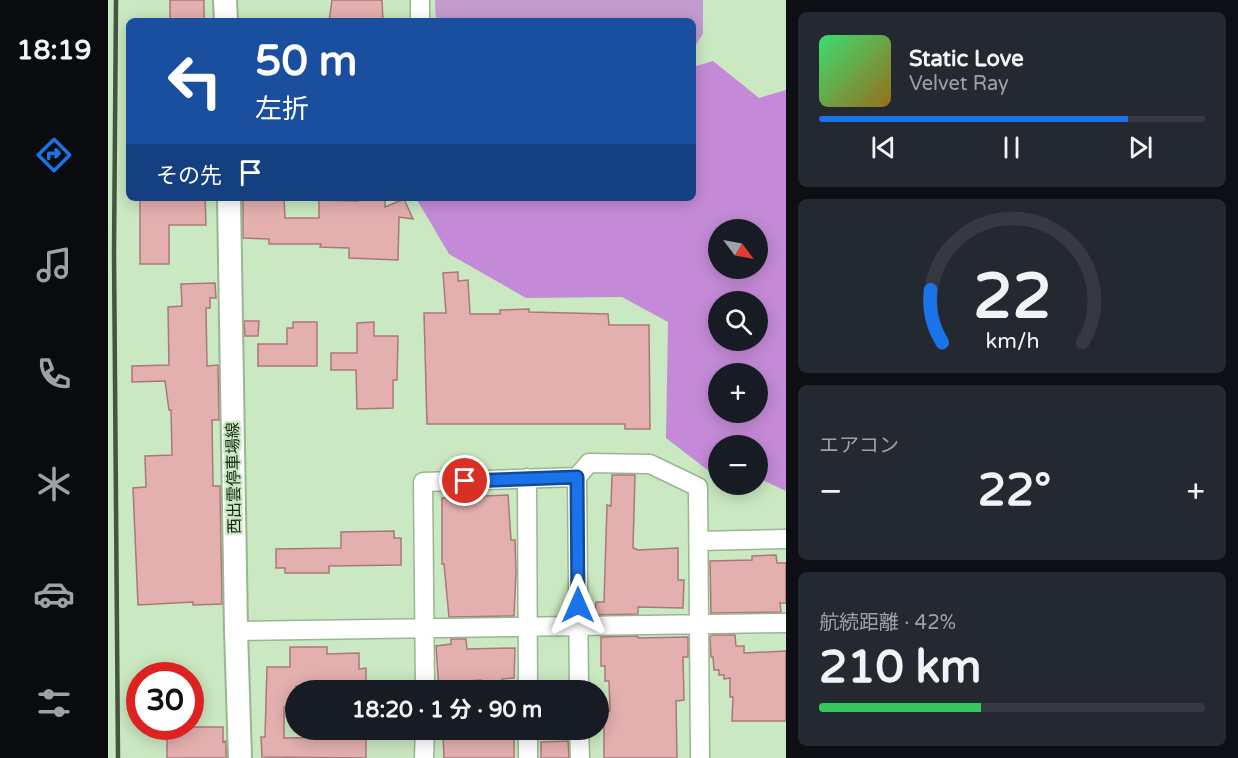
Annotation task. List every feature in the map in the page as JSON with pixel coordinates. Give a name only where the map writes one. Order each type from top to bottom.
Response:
[{"type":"main road","points":[[225,0],[226,18]]},
{"type":"main road","name":"西出雲停車場線","points":[[229,201],[240,758]]},
{"type":"street","points":[[420,0],[420,18]]},
{"type":"street","points":[[579,680],[577,477],[589,463],[650,464],[698,487],[700,758]]},
{"type":"street","points":[[425,680],[423,482],[577,477]]},
{"type":"street","points":[[527,478],[528,680]]},
{"type":"street","points":[[699,541],[786,539]]},
{"type":"street","points":[[236,631],[786,623]]},
{"type":"street","points":[[424,740],[424,758]]},
{"type":"street","points":[[528,740],[528,758]]},
{"type":"street","points":[[579,740],[580,758]]},
{"type":"shaded area","points":[[435,0],[703,0],[703,34],[696,44],[696,18],[436,18]]},
{"type":"shaded area","points":[[713,61],[759,98],[786,90],[786,491],[768,483],[768,435],[708,435],[708,470],[666,438],[668,322],[622,297],[526,298],[449,254],[418,201],[696,201],[696,66]]},
{"type":"building","points":[[170,0],[204,0],[204,18],[170,18]]},
{"type":"building","points":[[332,0],[382,0],[383,18],[329,18]]},
{"type":"building","points":[[140,201],[205,201],[206,225],[169,225],[169,264],[140,264]]},
{"type":"building","points":[[243,201],[284,201],[285,218],[319,218],[319,201],[385,201],[385,207],[405,201],[413,219],[399,217],[398,260],[349,258],[349,248],[320,247],[321,244],[269,244],[269,239],[243,238]]},
{"type":"building","points":[[458,272],[458,281],[468,280],[470,314],[500,314],[500,310],[529,309],[529,312],[608,314],[609,325],[649,325],[650,429],[625,429],[625,424],[427,424],[424,313],[446,313],[443,273]]},
{"type":"building","points":[[215,283],[216,298],[210,298],[210,308],[206,308],[207,366],[218,365],[219,420],[212,420],[213,486],[220,486],[222,604],[193,605],[193,602],[138,605],[133,488],[146,487],[145,456],[172,455],[171,410],[169,410],[165,381],[132,382],[132,366],[169,365],[168,307],[182,306],[181,284]]},
{"type":"building","points":[[244,321],[259,321],[258,336],[245,336]]},
{"type":"building","points":[[293,322],[317,322],[317,366],[258,366],[258,344],[287,344],[287,328],[293,328]]},
{"type":"building","points":[[374,322],[374,336],[398,336],[397,380],[393,380],[393,408],[357,409],[356,370],[331,370],[331,353],[357,353],[357,323]]},
{"type":"building","points":[[612,475],[635,475],[633,548],[638,550],[678,548],[678,580],[684,580],[683,608],[638,607],[638,614],[595,615],[596,602],[604,602],[607,505],[611,506]]},
{"type":"building","points":[[508,495],[511,540],[515,540],[514,616],[449,617],[444,564],[442,564],[442,498],[484,498],[484,496]]},
{"type":"building","points":[[394,531],[394,538],[401,538],[401,565],[329,566],[329,573],[285,573],[285,568],[276,568],[276,549],[341,548],[341,532]]},
{"type":"building","points":[[776,555],[777,563],[786,563],[786,603],[780,603],[781,612],[711,613],[710,561],[752,560],[752,556]]},
{"type":"building","points":[[712,635],[735,635],[736,646],[744,646],[744,653],[786,651],[786,721],[732,721],[733,697],[730,697],[730,678],[724,679],[724,675],[719,675],[719,670],[714,670],[713,657],[711,657],[710,637]]},
{"type":"building","points":[[601,637],[688,637],[688,657],[683,657],[684,700],[676,701],[677,758],[604,758],[604,740],[609,740],[610,711],[609,680],[605,680],[605,666],[601,666]]},
{"type":"building","points":[[451,639],[466,639],[467,649],[515,648],[514,678],[438,680],[436,646],[451,644]]},
{"type":"building","points":[[290,647],[327,647],[327,654],[359,653],[359,669],[366,668],[366,680],[285,680],[284,738],[285,740],[366,740],[366,758],[262,757],[261,737],[265,737],[267,667],[290,667]]},
{"type":"building","points":[[204,727],[223,727],[226,758],[167,758],[167,740],[204,740]]},
{"type":"building","points":[[443,740],[514,740],[514,758],[444,758]]},
{"type":"building","points":[[568,741],[569,758],[541,758],[541,742]]},
{"type":"railway","points":[[116,0],[114,253],[118,758]]},
{"type":"route","points":[[465,481],[577,477],[578,605]]}]
